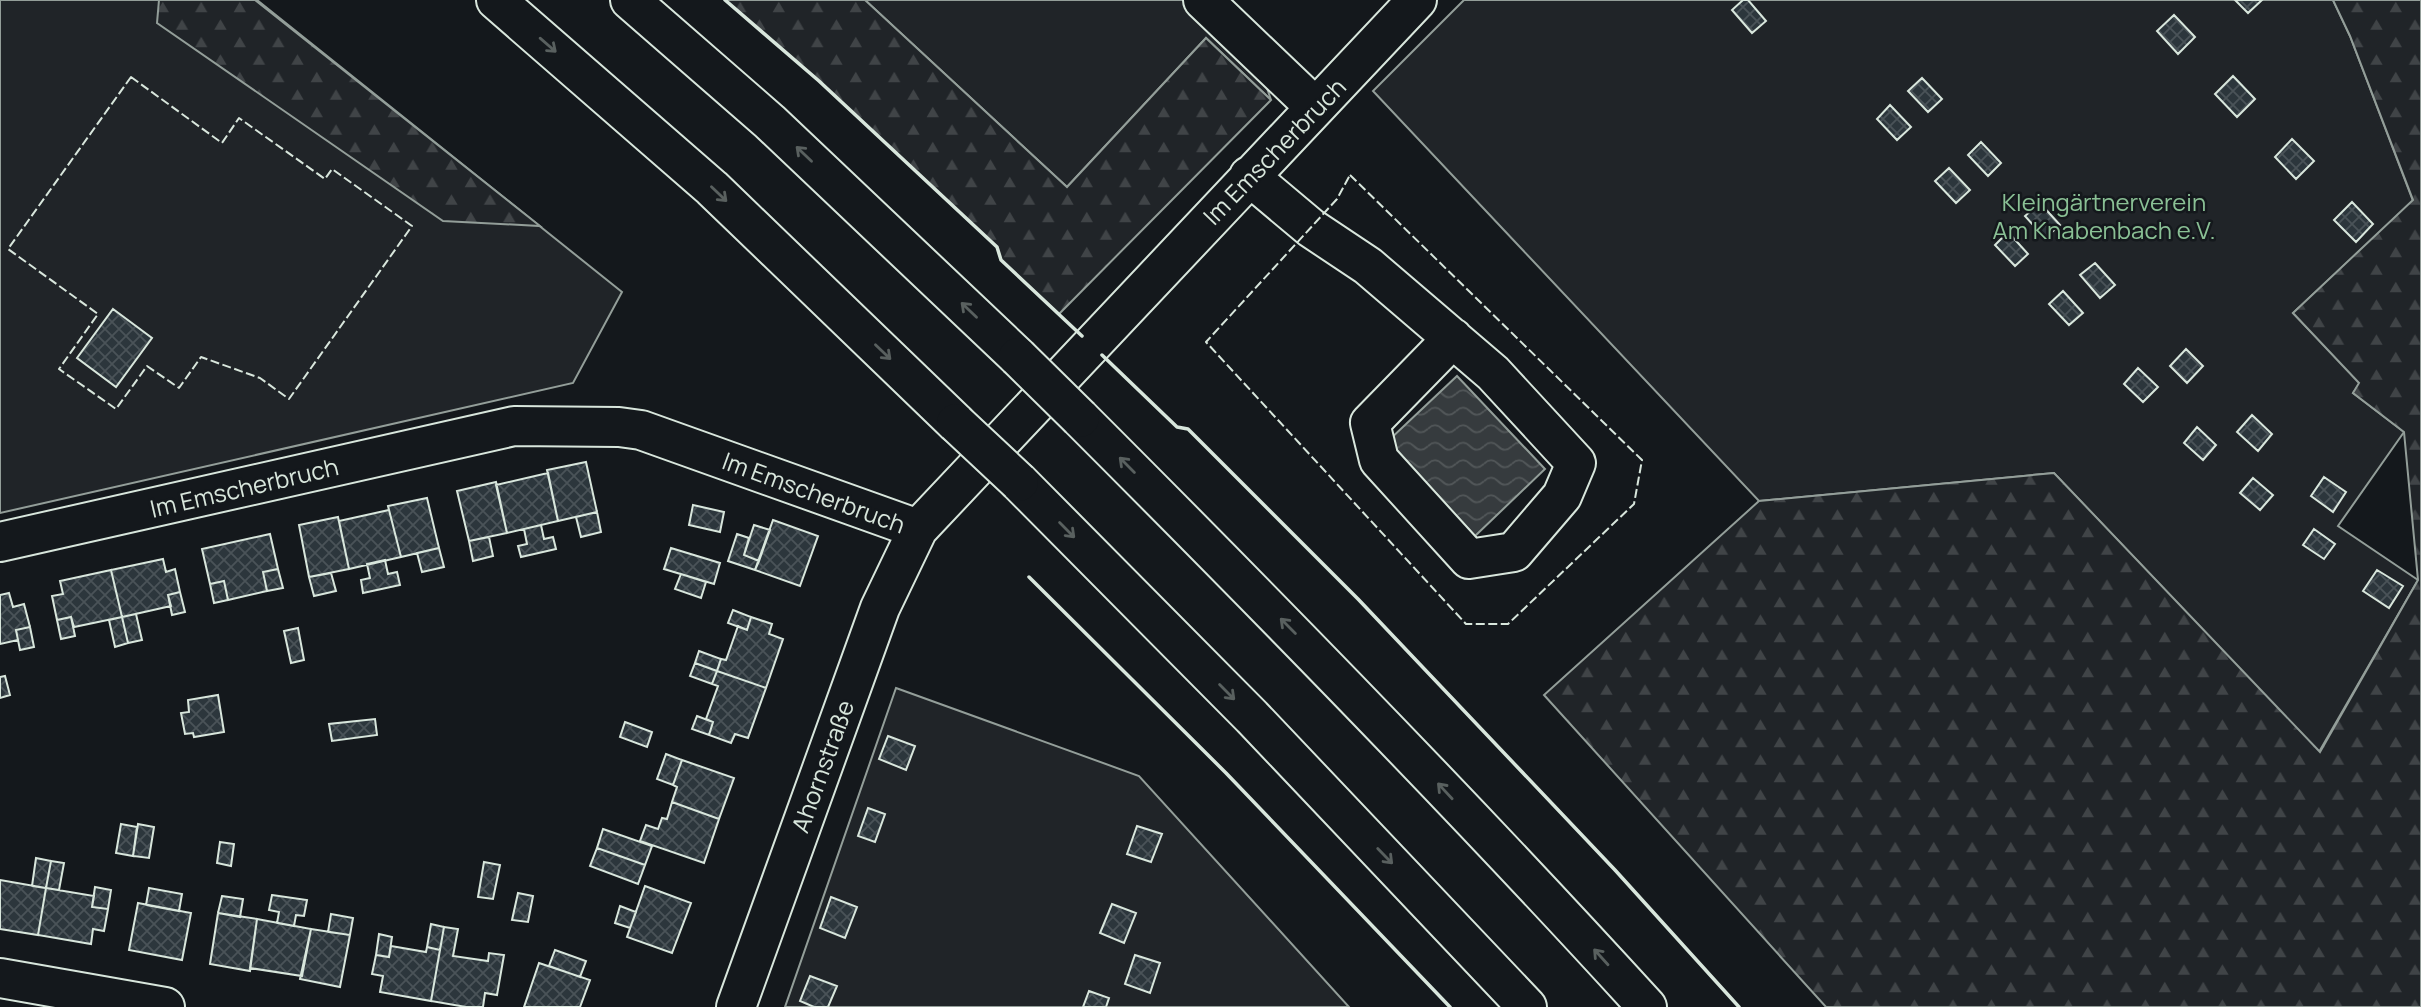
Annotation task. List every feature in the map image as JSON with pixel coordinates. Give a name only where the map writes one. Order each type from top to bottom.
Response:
[{"type":"main road","points":[[496,0],[712,188],[1019,482],[1252,717],[1527,1007]]},
{"type":"main road","points":[[630,0],[770,122],[1080,418],[1316,654],[1647,1007]]},
{"type":"main road","points":[[1203,0],[1315,107]]},
{"type":"main road","name":"Im Emscherbruch","points":[[0,542],[514,426],[619,427],[641,430],[918,529],[1417,0]]},
{"type":"main road","points":[[1249,176],[1311,228],[1368,266],[1453,338],[1493,373],[1576,463],[1562,496],[1514,552],[1469,559],[1379,460],[1370,423],[1453,338]]},
{"type":"main road","name":"Ahornstraße","points":[[736,1007],[880,608],[918,529]]},
{"type":"main road","points":[[0,978],[154,1006]]},
{"type":"green space","points":[[0,0],[257,0],[622,292],[573,383],[0,513]]},
{"type":"green space","points":[[159,0],[255,0],[540,226],[443,221],[157,23]]},
{"type":"green space","points":[[725,0],[865,0],[1067,187],[1206,38],[1271,100],[1059,314],[1001,260],[997,247],[819,81]]},
{"type":"green space","points":[[865,0],[1187,0],[1263,76],[1271,100],[1206,38],[1067,187]]},
{"type":"green space","name":"Kleingärtnerverein Am Knabenbach e.V.","points":[[1464,0],[2333,0],[2350,36],[2413,201],[2293,313],[2360,383],[2353,393],[2404,432],[2338,526],[2418,580],[2319,752],[2054,473],[1759,501],[1373,91]]},
{"type":"green space","points":[[2333,0],[2421,0],[2421,1007],[1826,1007],[1544,695],[1759,501],[2054,473],[2320,752],[2418,580],[2404,432],[2353,393],[2359,383],[2293,313],[2413,200],[2350,36]]},
{"type":"green space","points":[[896,688],[1139,776],[1349,1007],[785,1007]]},
{"type":"water","points":[[1457,376],[1545,469],[1475,536],[1388,441]]},
{"type":"building","points":[[1743,0],[1748,0],[1766,21],[1752,33],[1732,10]]},
{"type":"building","points":[[2235,0],[2262,0],[2248,13]]},
{"type":"building","points":[[2174,15],[2195,37],[2178,54],[2157,31]]},
{"type":"building","points":[[2233,76],[2255,99],[2237,117],[2215,94]]},
{"type":"building","points":[[1922,78],[1942,99],[1928,112],[1908,91]]},
{"type":"building","points":[[1890,105],[1911,127],[1897,140],[1877,119]]},
{"type":"building","points":[[2292,139],[2314,161],[2296,179],[2275,157]]},
{"type":"building","points":[[1981,142],[2001,163],[1988,176],[1968,155]]},
{"type":"building","points":[[1949,168],[1970,190],[1956,203],[1935,181]]},
{"type":"building","points":[[2352,202],[2373,224],[2356,242],[2334,220]]},
{"type":"building","points":[[2040,203],[2060,225],[2045,238],[2025,216]]},
{"type":"building","points":[[2008,232],[2028,254],[2015,266],[1995,245]]},
{"type":"building","points":[[2095,263],[2115,285],[2100,298],[2080,275]]},
{"type":"building","points":[[2063,291],[2083,313],[2069,325],[2049,304]]},
{"type":"building","points":[[113,309],[152,338],[116,387],[77,358]]},
{"type":"building","points":[[2186,349],[2203,366],[2187,383],[2170,366]]},
{"type":"building","points":[[2138,368],[2158,387],[2143,402],[2124,384]]},
{"type":"building","points":[[2252,415],[2272,434],[2258,451],[2237,432]]},
{"type":"building","points":[[2197,427],[2216,445],[2203,460],[2184,443]]},
{"type":"building","points":[[586,462],[597,512],[558,521],[547,470]]},
{"type":"building","points":[[548,473],[558,521],[507,533],[496,485]]},
{"type":"building","points":[[2324,477],[2346,492],[2333,512],[2311,496]]},
{"type":"building","points":[[2253,478],[2273,495],[2260,510],[2240,493]]},
{"type":"building","points":[[496,482],[507,533],[469,541],[457,491]]},
{"type":"building","points":[[427,498],[439,548],[401,557],[388,506]]},
{"type":"building","points":[[693,505],[724,512],[720,532],[689,525]]},
{"type":"building","points":[[389,510],[401,557],[349,569],[339,521]]},
{"type":"building","points":[[597,512],[601,532],[581,537],[576,517]]},
{"type":"building","points":[[338,517],[349,569],[309,577],[299,525]]},
{"type":"building","points":[[773,520],[818,536],[800,586],[755,570]]},
{"type":"building","points":[[541,525],[544,539],[553,537],[556,549],[521,557],[518,546],[527,544],[524,529]]},
{"type":"building","points":[[754,525],[770,530],[759,561],[744,555]]},
{"type":"building","points":[[2314,529],[2335,544],[2324,559],[2303,545]]},
{"type":"building","points":[[270,534],[278,569],[263,572],[267,591],[228,600],[224,581],[210,584],[202,549]]},
{"type":"building","points":[[737,534],[749,538],[744,555],[759,561],[755,570],[728,561]]},
{"type":"building","points":[[489,537],[493,556],[473,561],[469,541]]},
{"type":"building","points":[[439,548],[444,567],[422,572],[417,553]]},
{"type":"building","points":[[671,548],[720,563],[714,584],[664,569]]},
{"type":"building","points":[[163,559],[166,572],[175,569],[180,592],[168,595],[171,606],[122,617],[111,570]]},
{"type":"building","points":[[385,560],[388,574],[397,572],[400,585],[363,593],[361,580],[370,578],[367,564]]},
{"type":"building","points":[[278,569],[283,588],[267,591],[263,572]]},
{"type":"building","points":[[111,570],[122,617],[74,627],[71,617],[57,620],[52,596],[63,594],[60,581]]},
{"type":"building","points":[[2377,570],[2403,586],[2389,608],[2363,591]]},
{"type":"building","points":[[331,573],[336,591],[314,596],[309,577]]},
{"type":"building","points":[[681,574],[706,582],[701,598],[675,589]]},
{"type":"building","points":[[224,581],[228,600],[214,603],[210,584]]},
{"type":"building","points":[[180,592],[185,612],[172,615],[168,595]]},
{"type":"building","points":[[9,593],[13,607],[24,604],[30,627],[16,630],[18,640],[0,644],[0,595]]},
{"type":"building","points":[[733,610],[751,617],[747,630],[728,623]]},
{"type":"building","points":[[136,614],[142,640],[128,643],[122,617]]},
{"type":"building","points":[[71,617],[75,636],[61,639],[57,620]]},
{"type":"building","points":[[122,617],[128,643],[115,647],[109,620]]},
{"type":"building","points":[[751,617],[772,624],[769,634],[783,639],[766,688],[717,671],[721,659],[726,660],[738,626],[747,630]]},
{"type":"building","points":[[30,627],[34,647],[20,650],[16,630]]},
{"type":"building","points":[[298,628],[304,660],[291,663],[284,631]]},
{"type":"building","points":[[699,651],[721,659],[717,671],[695,663]]},
{"type":"building","points":[[695,663],[717,671],[712,684],[690,676]]},
{"type":"building","points":[[717,671],[766,688],[748,738],[735,734],[731,743],[709,735],[713,722],[706,719],[718,686],[712,684]]},
{"type":"building","points":[[5,676],[10,695],[0,698],[0,677]]},
{"type":"building","points":[[218,695],[224,732],[194,737],[193,733],[185,734],[181,713],[189,712],[188,700]]},
{"type":"building","points":[[697,716],[713,722],[709,735],[692,729]]},
{"type":"building","points":[[375,719],[377,735],[332,741],[329,724]]},
{"type":"building","points":[[625,722],[652,732],[647,747],[620,737]]},
{"type":"building","points":[[888,736],[915,746],[906,770],[879,759]]},
{"type":"building","points":[[666,754],[682,760],[673,785],[657,779]]},
{"type":"building","points":[[682,760],[734,778],[719,819],[672,802],[677,787],[673,785]]},
{"type":"building","points":[[672,802],[719,819],[704,863],[640,841],[646,825],[658,829],[662,818],[667,819]]},
{"type":"building","points":[[868,808],[885,814],[875,842],[858,836]]},
{"type":"building","points":[[121,824],[137,827],[133,856],[116,853]]},
{"type":"building","points":[[138,824],[154,827],[149,858],[133,856]]},
{"type":"building","points":[[1137,826],[1162,834],[1151,862],[1127,854]]},
{"type":"building","points":[[603,829],[652,846],[645,865],[597,848]]},
{"type":"building","points":[[220,842],[234,844],[231,866],[217,863]]},
{"type":"building","points":[[597,848],[645,865],[638,884],[590,866]]},
{"type":"building","points":[[36,858],[51,861],[46,888],[32,886]]},
{"type":"building","points":[[51,861],[64,863],[59,890],[46,888]]},
{"type":"building","points":[[484,862],[500,865],[493,899],[478,897]]},
{"type":"building","points":[[0,880],[46,888],[38,935],[0,929]]},
{"type":"building","points":[[645,886],[691,903],[672,953],[627,937]]},
{"type":"building","points":[[95,887],[111,890],[108,909],[92,907]]},
{"type":"building","points":[[46,888],[94,896],[92,907],[108,909],[104,931],[93,929],[91,944],[38,935]]},
{"type":"building","points":[[149,888],[182,894],[179,911],[146,905]]},
{"type":"building","points":[[518,893],[533,896],[528,922],[512,920]]},
{"type":"building","points":[[272,895],[307,900],[304,916],[296,915],[294,926],[277,923],[279,912],[269,910]]},
{"type":"building","points":[[222,896],[243,899],[240,917],[218,913]]},
{"type":"building","points":[[831,897],[857,907],[845,938],[820,928]]},
{"type":"building","points":[[138,903],[191,913],[182,960],[129,950]]},
{"type":"building","points":[[1112,904],[1136,913],[1124,943],[1100,933]]},
{"type":"building","points":[[620,906],[636,912],[630,928],[615,923]]},
{"type":"building","points":[[218,913],[257,919],[250,971],[210,964]]},
{"type":"building","points":[[331,914],[353,918],[350,935],[328,932]]},
{"type":"building","points":[[257,919],[311,929],[302,976],[250,968]]},
{"type":"building","points":[[431,924],[444,927],[440,950],[427,947]]},
{"type":"building","points":[[444,927],[458,929],[453,956],[488,961],[489,953],[504,955],[497,995],[485,993],[483,1007],[431,1001]]},
{"type":"building","points":[[311,929],[350,935],[340,987],[300,979]]},
{"type":"building","points":[[379,934],[392,937],[389,957],[376,955]]},
{"type":"building","points":[[391,946],[426,952],[427,947],[440,950],[431,1001],[380,992],[383,976],[372,974],[376,955],[389,957]]},
{"type":"building","points":[[555,950],[586,961],[580,977],[549,966]]},
{"type":"building","points":[[1135,955],[1160,963],[1150,993],[1125,984]]},
{"type":"building","points":[[539,963],[590,980],[580,1007],[524,1007]]},
{"type":"building","points":[[810,976],[837,986],[828,1007],[814,1007],[800,1001]]},
{"type":"building","points":[[1089,991],[1109,998],[1106,1007],[1083,1007]]},
{"type":"fence","points":[[131,77],[222,143],[239,118],[325,179],[332,169],[412,226],[289,399],[260,378],[201,357],[179,388],[147,366],[116,409],[59,369],[98,314],[8,249],[131,77]]},
{"type":"fence","points":[[1350,175],[1642,460],[1634,504],[1508,624],[1466,624],[1206,342],[1337,199],[1350,175]]},
{"type":"wall","points":[[725,0],[819,81],[997,247],[1001,260],[1082,336]]},
{"type":"wall","points":[[1102,355],[1177,427],[1188,429],[1358,599],[1615,870],[1739,1007]]},
{"type":"wall","points":[[1029,577],[1226,773],[1450,1007]]}]
